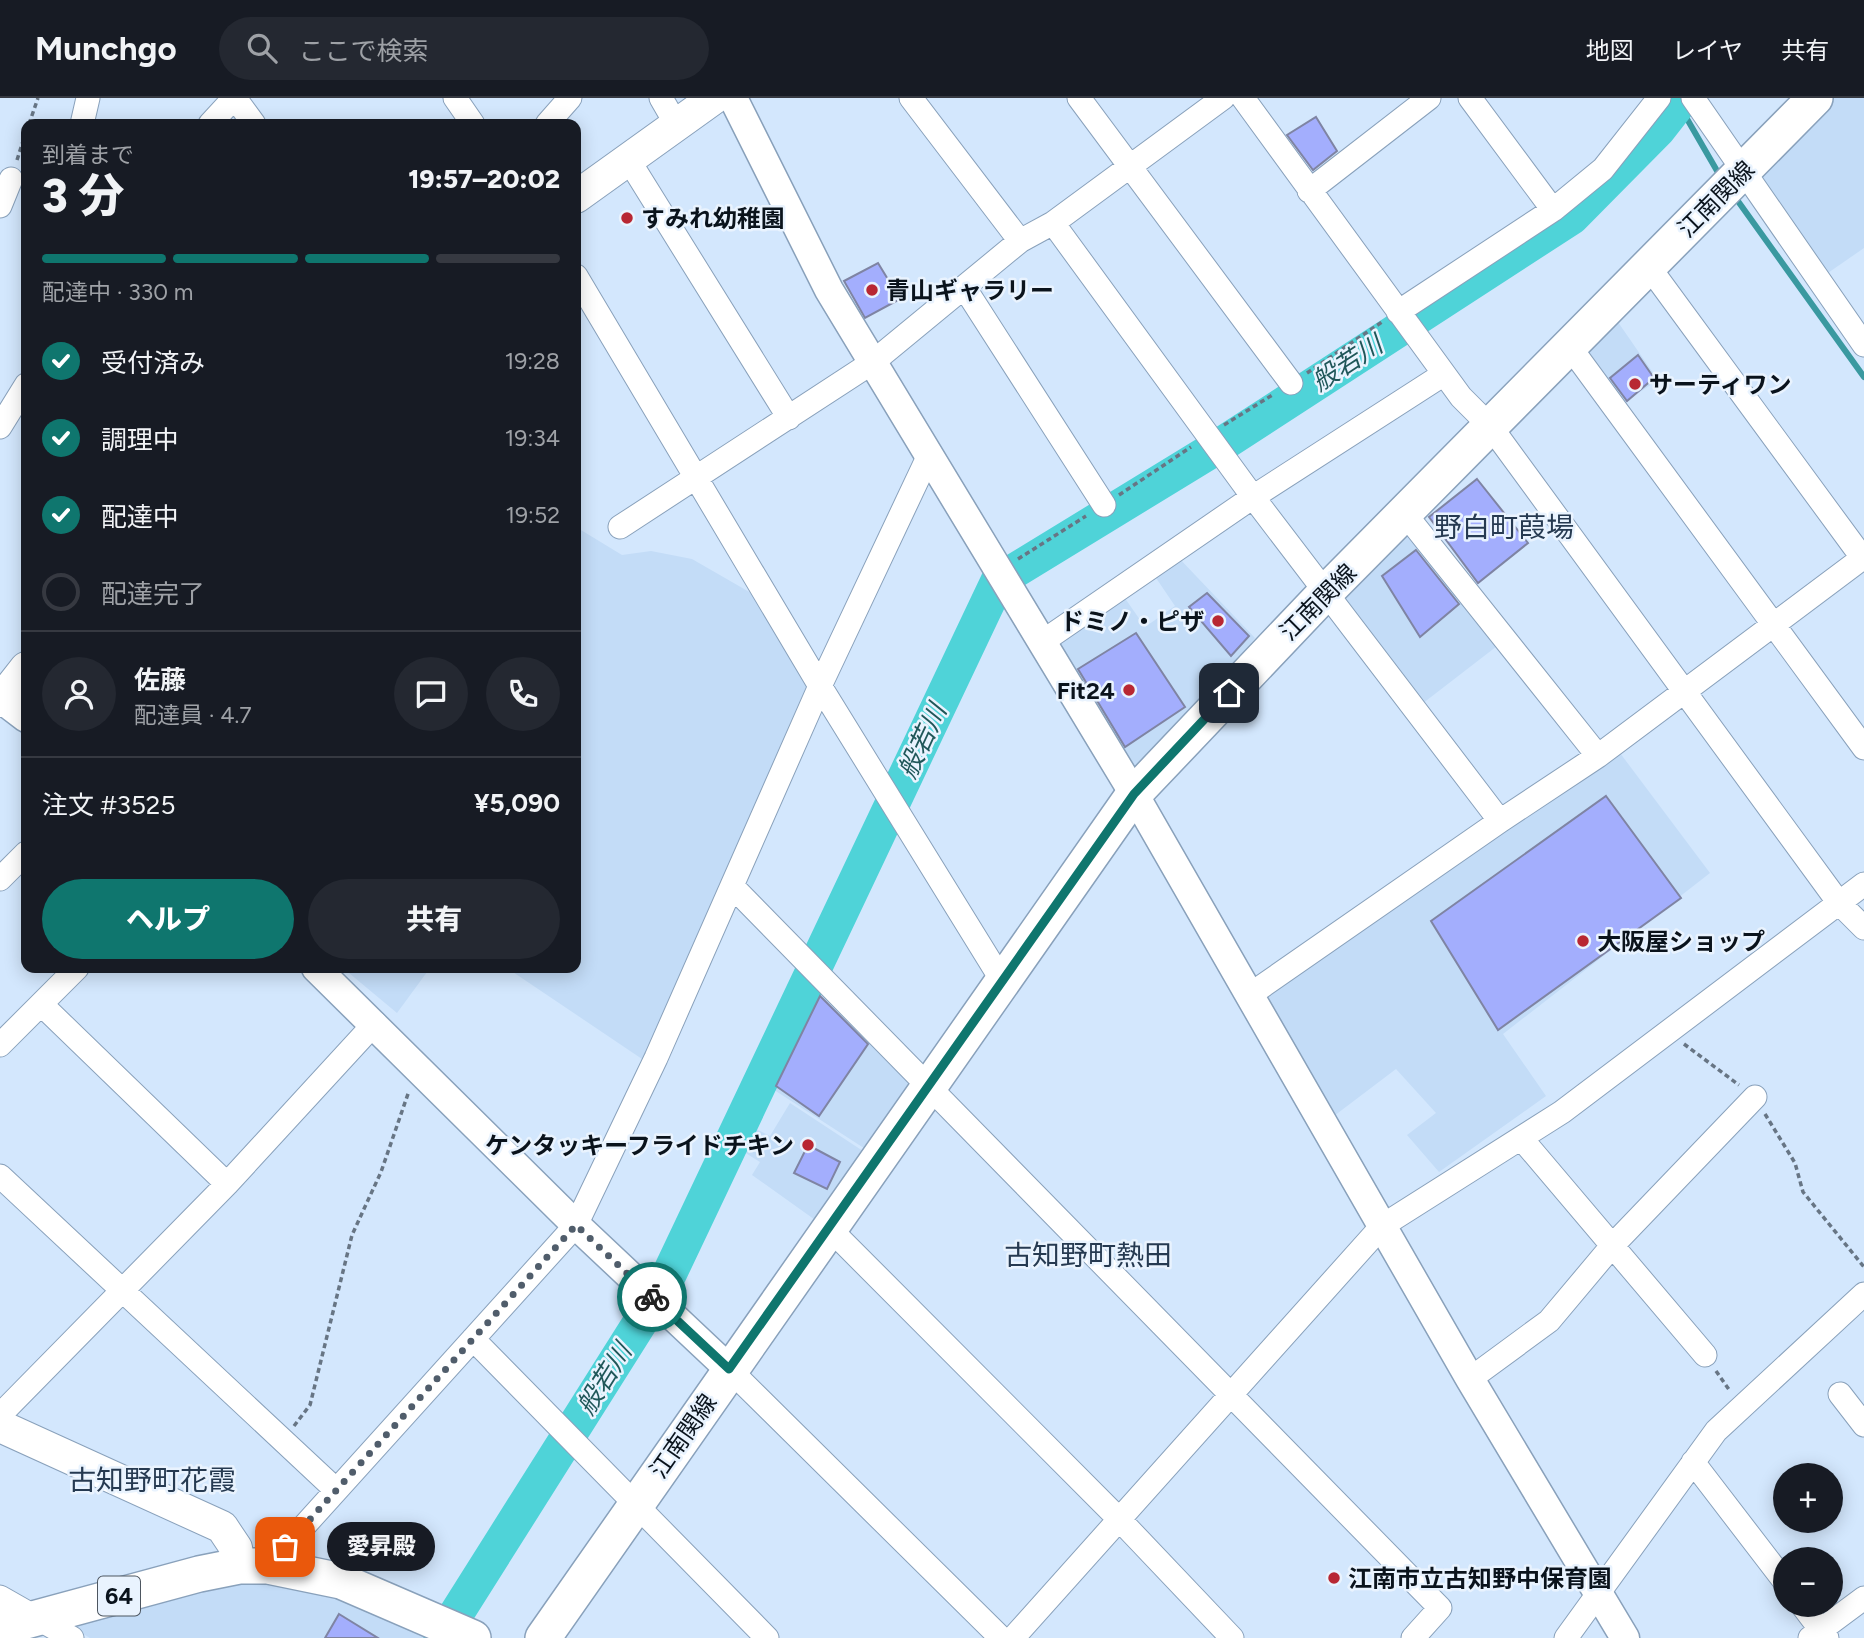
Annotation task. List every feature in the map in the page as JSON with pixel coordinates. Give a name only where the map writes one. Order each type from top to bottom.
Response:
[{"type":"main road","points":[[581,193],[628,159],[669,111],[714,98]]},
{"type":"main road","name":"江南関線","points":[[543,1638],[1001,979],[1134,794],[1325,593],[1815,98]]},
{"type":"main road","points":[[7,704],[21,677]]},
{"type":"main road","points":[[0,1426],[222,1527],[236,1548],[254,1566]]},
{"type":"main road","name":"64","points":[[0,1628],[254,1566],[341,1581],[474,1638]]},
{"type":"street","points":[[83,119],[88,98]]},
{"type":"street","points":[[215,119],[235,98],[250,119]]},
{"type":"street","points":[[454,98],[470,119]]},
{"type":"street","points":[[551,119],[570,98]]},
{"type":"street","points":[[733,98],[829,290],[1134,794],[1470,1379],[1625,1638]]},
{"type":"street","points":[[911,98],[1020,241]]},
{"type":"street","points":[[1079,98],[1291,383]]},
{"type":"street","points":[[620,527],[697,480],[873,362],[1020,241],[1053,223],[1223,98]]},
{"type":"street","points":[[1243,98],[1461,397],[1491,427],[1839,903],[1864,928]]},
{"type":"street","points":[[1309,191],[1429,98]]},
{"type":"street","points":[[1470,98],[1553,211]]},
{"type":"street","points":[[1398,312],[1553,211],[1603,169],[1659,98]]},
{"type":"street","points":[[1693,98],[1864,345]]},
{"type":"street","points":[[628,159],[789,418]]},
{"type":"street","points":[[0,206],[12,181]]},
{"type":"street","points":[[1053,223],[1325,593],[1500,821]]},
{"type":"street","points":[[1251,994],[1598,756],[1863,558],[1648,267]]},
{"type":"street","points":[[581,284],[820,686],[1001,979]]},
{"type":"street","points":[[964,287],[1104,505]]},
{"type":"street","points":[[1570,346],[1864,748]]},
{"type":"street","points":[[1042,642],[1253,496],[1444,374]]},
{"type":"street","points":[[0,427],[21,394]]},
{"type":"street","points":[[254,1566],[337,1490],[576,1225],[656,1058],[820,686],[930,453]]},
{"type":"street","points":[[1406,514],[1598,756]]},
{"type":"street","points":[[0,879],[21,858]]},
{"type":"street","points":[[1013,1638],[1381,1226],[1562,1112],[1864,884]]},
{"type":"street","points":[[732,886],[1440,1608],[1413,1638]]},
{"type":"street","points":[[0,1045],[71,973]]},
{"type":"street","points":[[321,973],[375,1023],[576,1225],[729,1369],[1002,1638]]},
{"type":"street","points":[[41,1004],[227,1184]]},
{"type":"street","points":[[0,1415],[227,1184],[375,1023]]},
{"type":"street","points":[[1470,1379],[1549,1321],[1612,1246],[1755,1097]]},
{"type":"street","points":[[1521,1138],[1705,1355]]},
{"type":"street","points":[[0,1177],[337,1490]]},
{"type":"street","points":[[828,1227],[1118,1518],[1232,1638]]},
{"type":"street","points":[[1566,1638],[1716,1431],[1864,1294]]},
{"type":"street","points":[[472,1339],[767,1638]]},
{"type":"street","points":[[1840,1394],[1864,1425]]},
{"type":"street","points":[[1693,1462],[1773,1566]]},
{"type":"street","points":[[0,1598],[72,1638]]},
{"type":"street","points":[[1809,1617],[1820,1635],[1864,1598]]},
{"type":"path","points":[[31,119],[38,98]]},
{"type":"path","points":[[12,181],[21,150]]},
{"type":"path","points":[[1668,1032],[1755,1097],[1796,1163],[1803,1192],[1864,1267]]},
{"type":"path","points":[[283,1440],[310,1405],[352,1235],[381,1172],[417,1066]]},
{"type":"path","points":[[1705,1355],[1741,1408]]},
{"type":"shaded area","points":[[1826,98],[1864,98],[1864,248],[1825,275],[1750,171]]},
{"type":"shaded area","points":[[1611,312],[1658,380],[1619,406],[1577,347]]},
{"type":"shaded area","points":[[1405,521],[1501,643],[1418,707],[1331,594]]},
{"type":"shaded area","points":[[581,530],[622,555],[651,551],[692,559],[758,597],[811,685],[645,1061],[514,973],[581,973]]},
{"type":"shaded area","points":[[1177,556],[1255,638],[1133,786],[1050,641],[1122,594],[1145,627],[1175,606],[1152,572]]},
{"type":"shaded area","points":[[1620,753],[1710,873],[1503,1034],[1546,1096],[1439,1172],[1407,1135],[1436,1113],[1396,1069],[1330,1119],[1261,996]]},
{"type":"shaded area","points":[[349,973],[426,973],[397,1013]]},
{"type":"shaded area","points":[[818,981],[919,1083],[870,1152],[768,1086]]},
{"type":"shaded area","points":[[790,1103],[866,1153],[818,1222],[752,1175],[760,1162],[736,1147],[748,1125],[770,1136]]},
{"type":"shaded area","points":[[239,1574],[304,1576],[435,1638],[90,1638],[60,1620]]},
{"type":"building","points":[[1316,117],[1337,151],[1313,170],[1287,135]]},
{"type":"building","name":"青山ギャラリー","points":[[878,263],[900,299],[865,318],[844,281]]},
{"type":"building","points":[[1638,355],[1654,378],[1627,401],[1610,378]]},
{"type":"building","points":[[1477,479],[1528,543],[1478,583],[1429,517]]},
{"type":"building","points":[[1416,550],[1459,604],[1420,637],[1382,576]]},
{"type":"building","name":"ドミノ・ピザ","points":[[1207,593],[1249,636],[1231,656],[1189,607]]},
{"type":"building","name":"Fit24","points":[[1136,633],[1185,707],[1125,747],[1078,669]]},
{"type":"building","points":[[1606,796],[1681,898],[1498,1030],[1431,921]]},
{"type":"building","points":[[820,996],[868,1044],[819,1116],[776,1086]]},
{"type":"building","points":[[808,1145],[840,1162],[827,1189],[794,1173]]},
{"type":"building","points":[[339,1614],[378,1638],[325,1638]]},
{"type":"waterway","name":"般若川","points":[[441,1638],[665,1283],[998,581],[1227,441],[1572,217],[1658,130],[1683,98]]},
{"type":"waterway","points":[[1679,105],[1720,176]]},
{"type":"waterway","points":[[1735,197],[1864,377]]},
{"type":"way so far","points":[[285,1547],[576,1225],[652,1297]]},
{"type":"place","name":"すみれ幼稚園","points":[[627,218]]},
{"type":"place","name":"青山ギャラリー","points":[[872,290]]},
{"type":"place","name":"サーティワン","points":[[1635,384]]},
{"type":"place","name":"ドミノ・ピザ","points":[[1218,621]]},
{"type":"place","name":"Fit24","points":[[1129,690]]},
{"type":"place","name":"大阪屋ショップ","points":[[1583,941]]},
{"type":"place","name":"ケンタッキーフライドチキン","points":[[808,1145]]},
{"type":"place","name":"愛昇殿","points":[[285,1547]]},
{"type":"place","name":"江南市立古知野中保育園","points":[[1334,1578]]},
{"type":"district","name":"野白町葭場","points":[[1504,527]]},
{"type":"district","name":"古知野町熱田","points":[[1088,1255]]},
{"type":"district","name":"古知野町花霞","points":[[152,1480]]},
{"type":"route","points":[[652,1297],[729,1369],[1001,979],[1134,794],[1229,693]]}]
